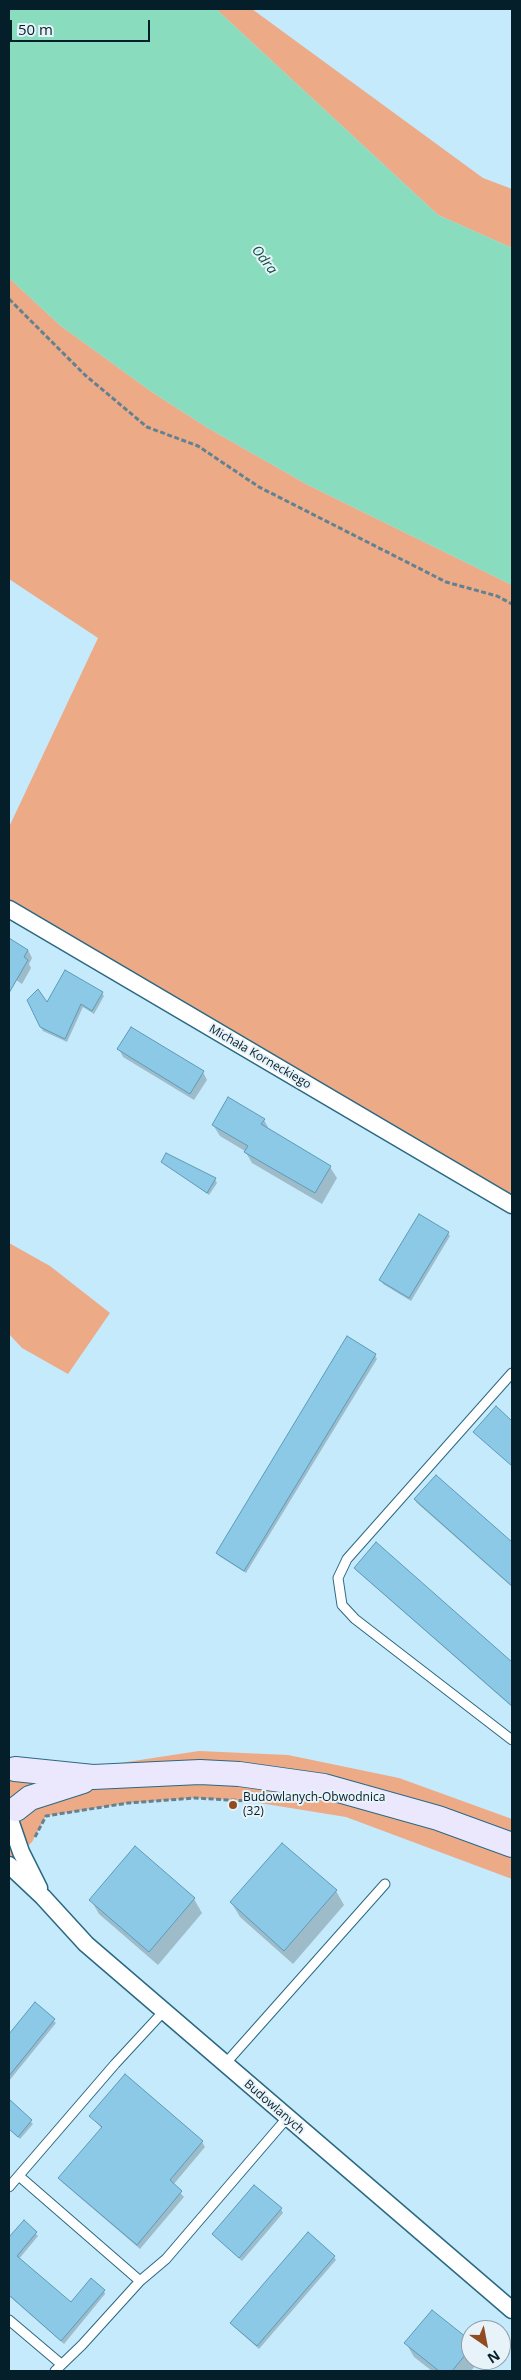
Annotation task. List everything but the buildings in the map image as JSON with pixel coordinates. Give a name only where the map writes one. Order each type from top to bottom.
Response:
[{"type":"main road","points":[[12,1764],[93,1777],[200,1772],[238,1774],[324,1786],[438,1818],[512,1845]]},
{"type":"main road","points":[[12,1764],[20,1783],[20,1797],[12,1817]]},
{"type":"main road","points":[[12,1817],[30,1798],[93,1777]]},
{"type":"street","name":"Michała Korneckiego","points":[[9,908],[512,1205]]},
{"type":"street","name":"Budowlanych","points":[[12,1817],[21,1852],[43,1897]]},
{"type":"street","name":"Budowlanych","points":[[9,1865],[43,1897],[86,1944],[512,2310]]},
{"type":"lane","points":[[512,1373],[347,1560],[338,1578],[342,1605],[355,1619],[512,1740]]},
{"type":"lane","points":[[225,2064],[385,1884]]},
{"type":"lane","points":[[9,2188],[115,2064],[164,2012]]},
{"type":"lane","points":[[9,2320],[58,2368],[82,2345],[140,2281],[166,2259],[287,2118]]},
{"type":"lane","points":[[19,2176],[140,2281]]},
{"type":"path","points":[[9,300],[85,375],[147,427],[198,446],[259,487],[446,582],[497,596],[512,604]]},
{"type":"path","points":[[32,1842],[46,1816],[128,1803],[195,1798],[247,1801],[266,1798]]},
{"type":"shaded area","points":[[216,9],[252,9],[483,178],[512,189],[512,248],[438,215]]},
{"type":"shaded area","points":[[9,278],[61,326],[152,392],[208,428],[308,485],[512,585],[512,1205],[9,909],[9,827],[98,638],[9,579]]},
{"type":"shaded area","points":[[9,1243],[50,1266],[110,1313],[68,1374],[22,1348],[9,1334]]},
{"type":"shaded area","points":[[199,1751],[288,1755],[399,1778],[512,1819],[512,1879],[346,1817],[247,1801],[195,1798],[128,1803],[46,1816],[32,1842],[9,1863],[9,1759],[15,1769],[94,1767]]},
{"type":"water","name":"Odra","points":[[9,9],[216,9],[438,215],[512,248],[512,585],[308,485],[208,428],[152,392],[61,326],[9,278]]},
{"type":"place","name":"Budowlanych-Obwodnica (32)","points":[[233,1805]]}]
